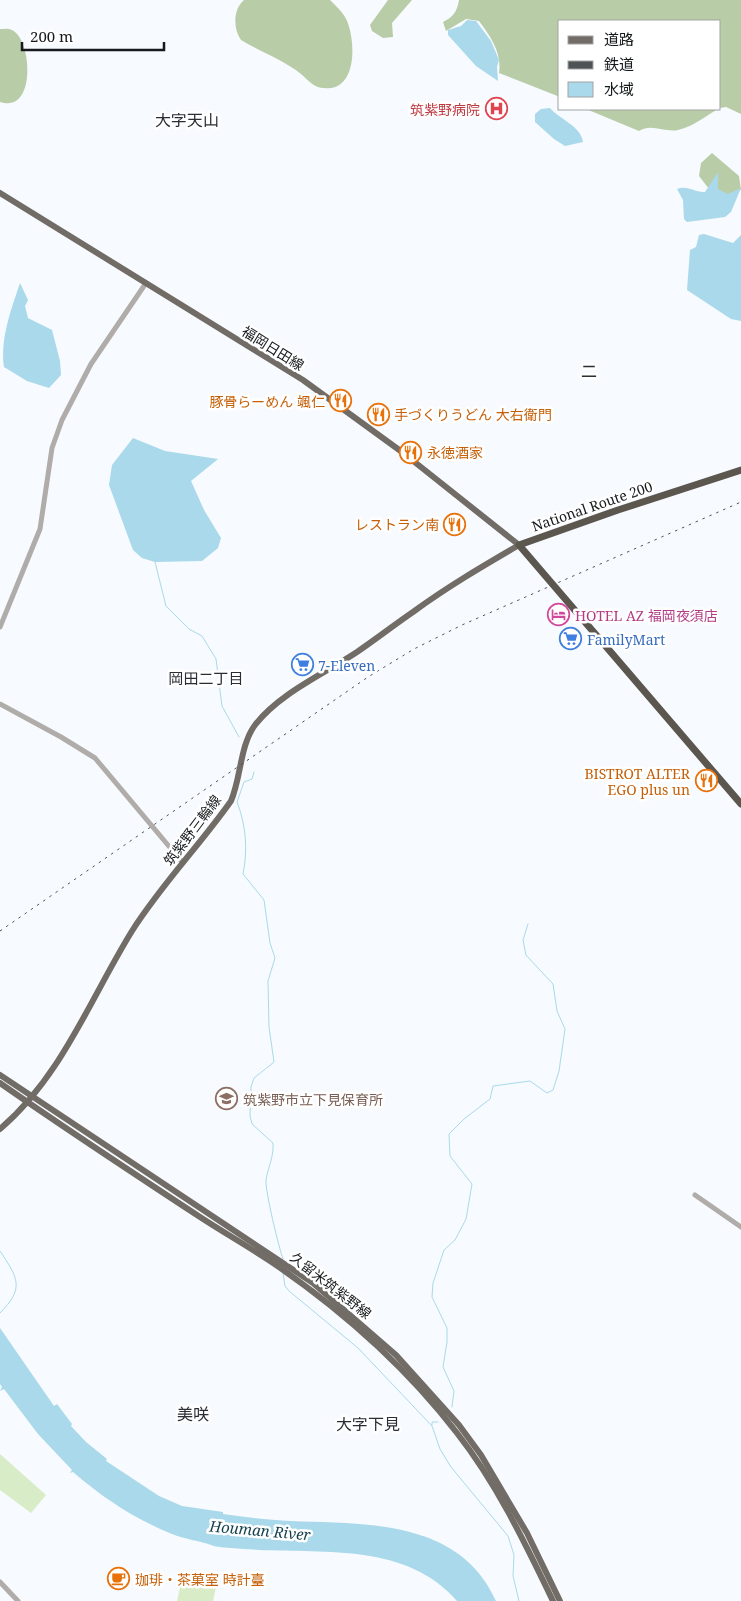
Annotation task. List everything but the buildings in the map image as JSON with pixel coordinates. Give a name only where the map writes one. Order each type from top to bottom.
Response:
[{"type":"highway","name":"National Route 200","points":[[741,470],[600,516],[519,545],[741,804]]},
{"type":"main road","name":"福岡日田線","points":[[0,193],[302,380],[402,452],[519,545]]},
{"type":"main road","name":"筑紫野三輪線","points":[[0,1129],[31,1099],[75,1034],[133,930],[231,801],[238,782],[247,744],[254,727],[264,715],[297,690],[357,652],[460,580],[519,545]]},
{"type":"main road","name":"久留米筑紫野線","points":[[0,1075],[31,1099],[196,1215],[277,1266],[333,1307],[384,1352],[430,1401],[476,1458],[507,1510],[553,1601]]},
{"type":"main road","name":"久留米筑紫野線","points":[[0,1083],[31,1099],[313,1283],[396,1355],[459,1425],[481,1455],[512,1505],[560,1601]]},
{"type":"street","points":[[0,628],[40,530],[52,448],[62,420],[91,364],[146,283]]},
{"type":"street","points":[[0,704],[61,736],[95,758],[183,863]]},
{"type":"street","points":[[695,1195],[741,1226]]},
{"type":"street","points":[[0,1582],[18,1601]]},
{"type":"green space","points":[[244,0],[330,0],[346,18],[352,41],[351,64],[343,82],[335,87],[317,87],[287,64],[241,40],[238,35],[235,19],[238,8]]},
{"type":"green space","points":[[388,0],[412,0],[392,23],[393,37],[383,38],[372,31],[370,25]]},
{"type":"green space","points":[[459,0],[741,0],[741,114],[726,107],[721,108],[721,20],[558,20],[558,96],[499,73],[497,52],[479,21],[466,19],[446,31],[443,22],[454,14]]},
{"type":"green space","points":[[0,29],[10,29],[19,36],[27,60],[25,87],[20,97],[12,103],[0,102]]},
{"type":"green space","points":[[588,110],[716,110],[683,129],[673,131],[649,128],[639,131]]},
{"type":"green space","points":[[712,153],[739,176],[741,190],[716,198],[699,176],[701,163]]},
{"type":"green space","points":[[0,1454],[46,1495],[31,1513],[0,1490]]},
{"type":"green space","points":[[182,1579],[217,1583],[213,1601],[177,1601]]},
{"type":"water","points":[[467,20],[476,21],[491,41],[499,60],[497,67],[498,81],[476,66],[448,35],[448,30],[461,26]]},
{"type":"water","points":[[550,108],[578,131],[583,142],[565,146],[535,122],[535,114],[541,109]]},
{"type":"water","points":[[718,172],[718,189],[728,194],[741,188],[731,212],[725,217],[687,222],[684,219],[683,200],[677,189],[685,188],[705,192]]},
{"type":"water","points":[[704,234],[733,243],[741,235],[741,321],[731,319],[687,290],[690,250],[696,247],[699,235]]},
{"type":"water","points":[[20,283],[28,300],[25,306],[28,318],[52,330],[60,361],[61,375],[49,388],[27,381],[4,367],[5,335]]},
{"type":"water","points":[[133,438],[165,451],[218,459],[191,481],[204,510],[221,538],[218,548],[202,561],[155,562],[142,558],[133,550],[109,485],[112,465]]},
{"type":"water","name":"Houman River","points":[[0,1328],[54,1406],[57,1404],[72,1424],[71,1426],[86,1442],[107,1459],[106,1461],[159,1496],[182,1506],[223,1512],[223,1514],[282,1521],[350,1523],[380,1526],[409,1532],[436,1541],[460,1555],[480,1574],[496,1601],[457,1601],[437,1583],[415,1569],[391,1561],[339,1552],[259,1550],[214,1546],[172,1534],[132,1515],[96,1491],[73,1472],[70,1473],[72,1470],[38,1434],[4,1389],[0,1391],[2,1387],[0,1384]]},
{"type":"waterway","points":[[155,562],[166,606],[189,629],[202,636],[216,659],[222,706],[239,737]]},
{"type":"waterway","points":[[254,772],[252,779],[244,782],[237,802],[245,838],[243,874],[264,900],[270,943],[275,958],[268,981],[269,1027],[274,1062],[254,1078],[251,1087],[250,1116],[252,1124],[273,1143],[266,1186],[283,1259]]},
{"type":"waterway","points":[[452,1407],[454,1391],[443,1367],[447,1328],[432,1297],[433,1283],[444,1250],[455,1240],[466,1219],[472,1184],[450,1156],[449,1134],[464,1119],[490,1099],[493,1086],[530,1081],[547,1093],[553,1090],[559,1071],[565,1029],[557,1011],[553,984],[526,955],[523,940],[528,924]]},
{"type":"waterway","points":[[0,1251],[15,1276],[16,1283],[13,1297],[0,1313]]},
{"type":"waterway","points":[[283,1273],[285,1286],[289,1291],[358,1348],[432,1426],[440,1449],[451,1467],[508,1536],[514,1555],[513,1576],[519,1601]]},
{"type":"waterway","points":[[432,1425],[432,1422],[438,1422]]},
{"type":"railway","points":[[0,931],[368,677],[414,649],[462,625],[741,502]]},
{"type":"place","name":"筑紫野病院","points":[[496,109]]},
{"type":"place","name":"豚骨らーめん 颯仁","points":[[341,401]]},
{"type":"place","name":"手づくりうどん 大右衛門","points":[[378,414]]},
{"type":"place","name":"永徳酒家","points":[[411,452]]},
{"type":"place","name":"レストラン南","points":[[455,524]]},
{"type":"place","name":"HOTEL AZ 福岡夜須店","points":[[559,615]]},
{"type":"place","name":"FamilyMart","points":[[571,639]]},
{"type":"place","name":"7-Eleven","points":[[302,665]]},
{"type":"place","name":"BISTROT ALTER EGO plus un","points":[[706,781]]},
{"type":"place","name":"筑紫野市立下見保育所","points":[[227,1099]]},
{"type":"place","name":"珈琲・茶菓室 時計臺","points":[[119,1579]]},
{"type":"district","name":"大字天山","points":[[187,120]]},
{"type":"district","name":"二","points":[[589,371]]},
{"type":"district","name":"岡田二丁目","points":[[206,678]]},
{"type":"district","name":"美咲","points":[[193,1414]]},
{"type":"district","name":"大字下見","points":[[368,1424]]}]
